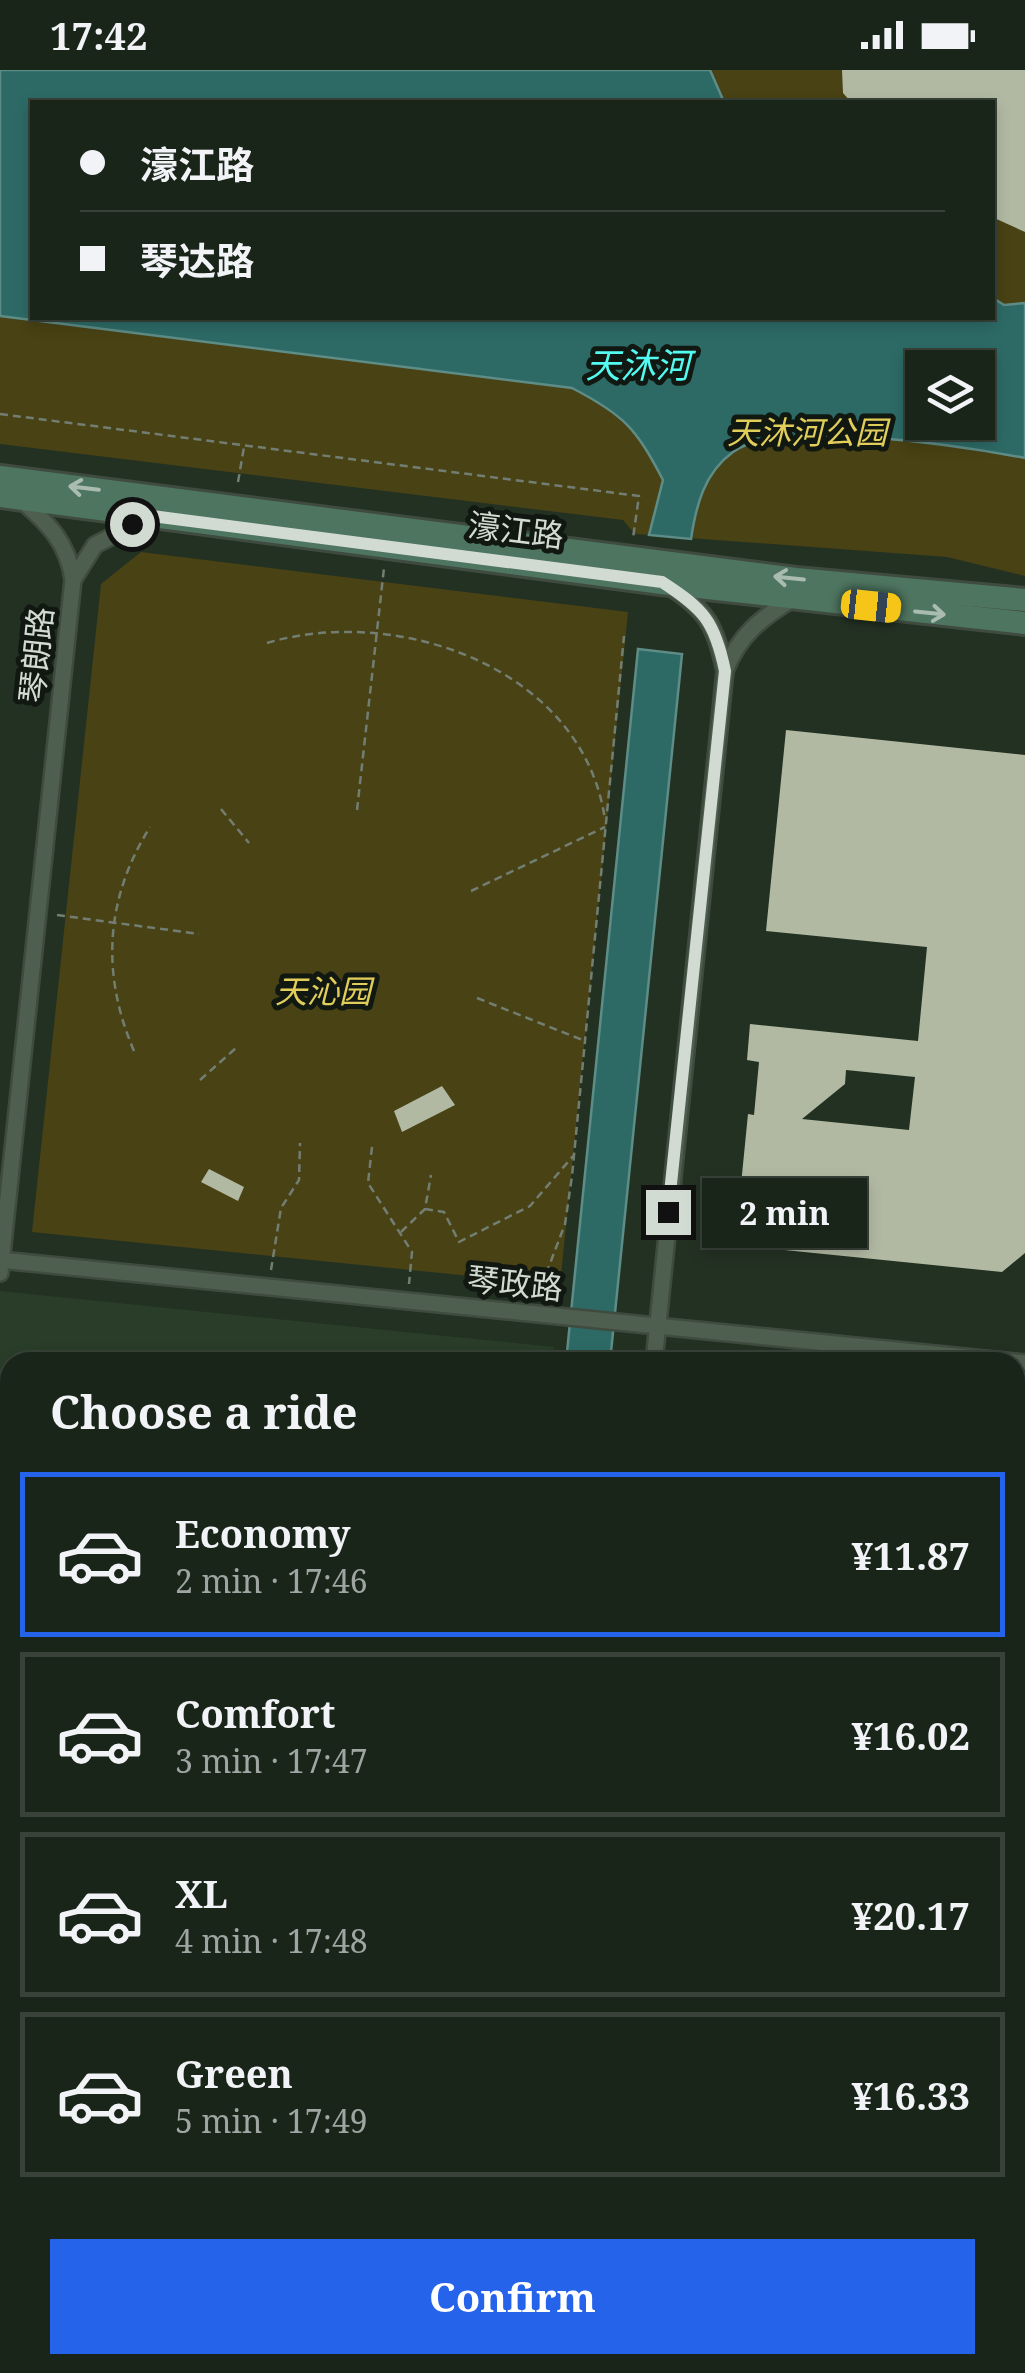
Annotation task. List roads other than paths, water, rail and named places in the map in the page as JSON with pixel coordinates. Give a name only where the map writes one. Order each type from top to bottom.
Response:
[{"type":"main road","name":"濠江路","points":[[0,477],[630,559],[1025,600]]},
{"type":"main road","name":"濠江路","points":[[10,498],[662,582],[1025,624]]},
{"type":"street","points":[[10,498],[56,532],[68,555],[73,580]]},
{"type":"street","points":[[73,580],[96,545],[118,530],[152,516]]},
{"type":"street","name":"琴朗路","points":[[0,1273],[73,580]]},
{"type":"street","points":[[662,582],[698,605],[718,636],[725,671]]},
{"type":"street","points":[[655,1352],[725,671],[736,644],[762,617],[794,598]]},
{"type":"street","name":"琴政路","points":[[1,1260],[916,1352]]},
{"type":"water","name":"天沐河","points":[[0,70],[710,70],[723,100],[30,100],[30,320],[0,316]]},
{"type":"water","name":"天沐河","points":[[995,299],[1004,305],[1025,303],[1025,458],[874,438],[790,437],[756,442],[733,452],[708,480],[691,539],[649,535],[663,480],[636,435],[604,406],[572,388],[32,320],[995,320]]},
{"type":"water","points":[[638,649],[682,654],[611,1352],[567,1352]]},
{"type":"park label","name":"天沐河公园","points":[[807,433]]},
{"type":"park label","name":"天沁园","points":[[323,992]]}]
